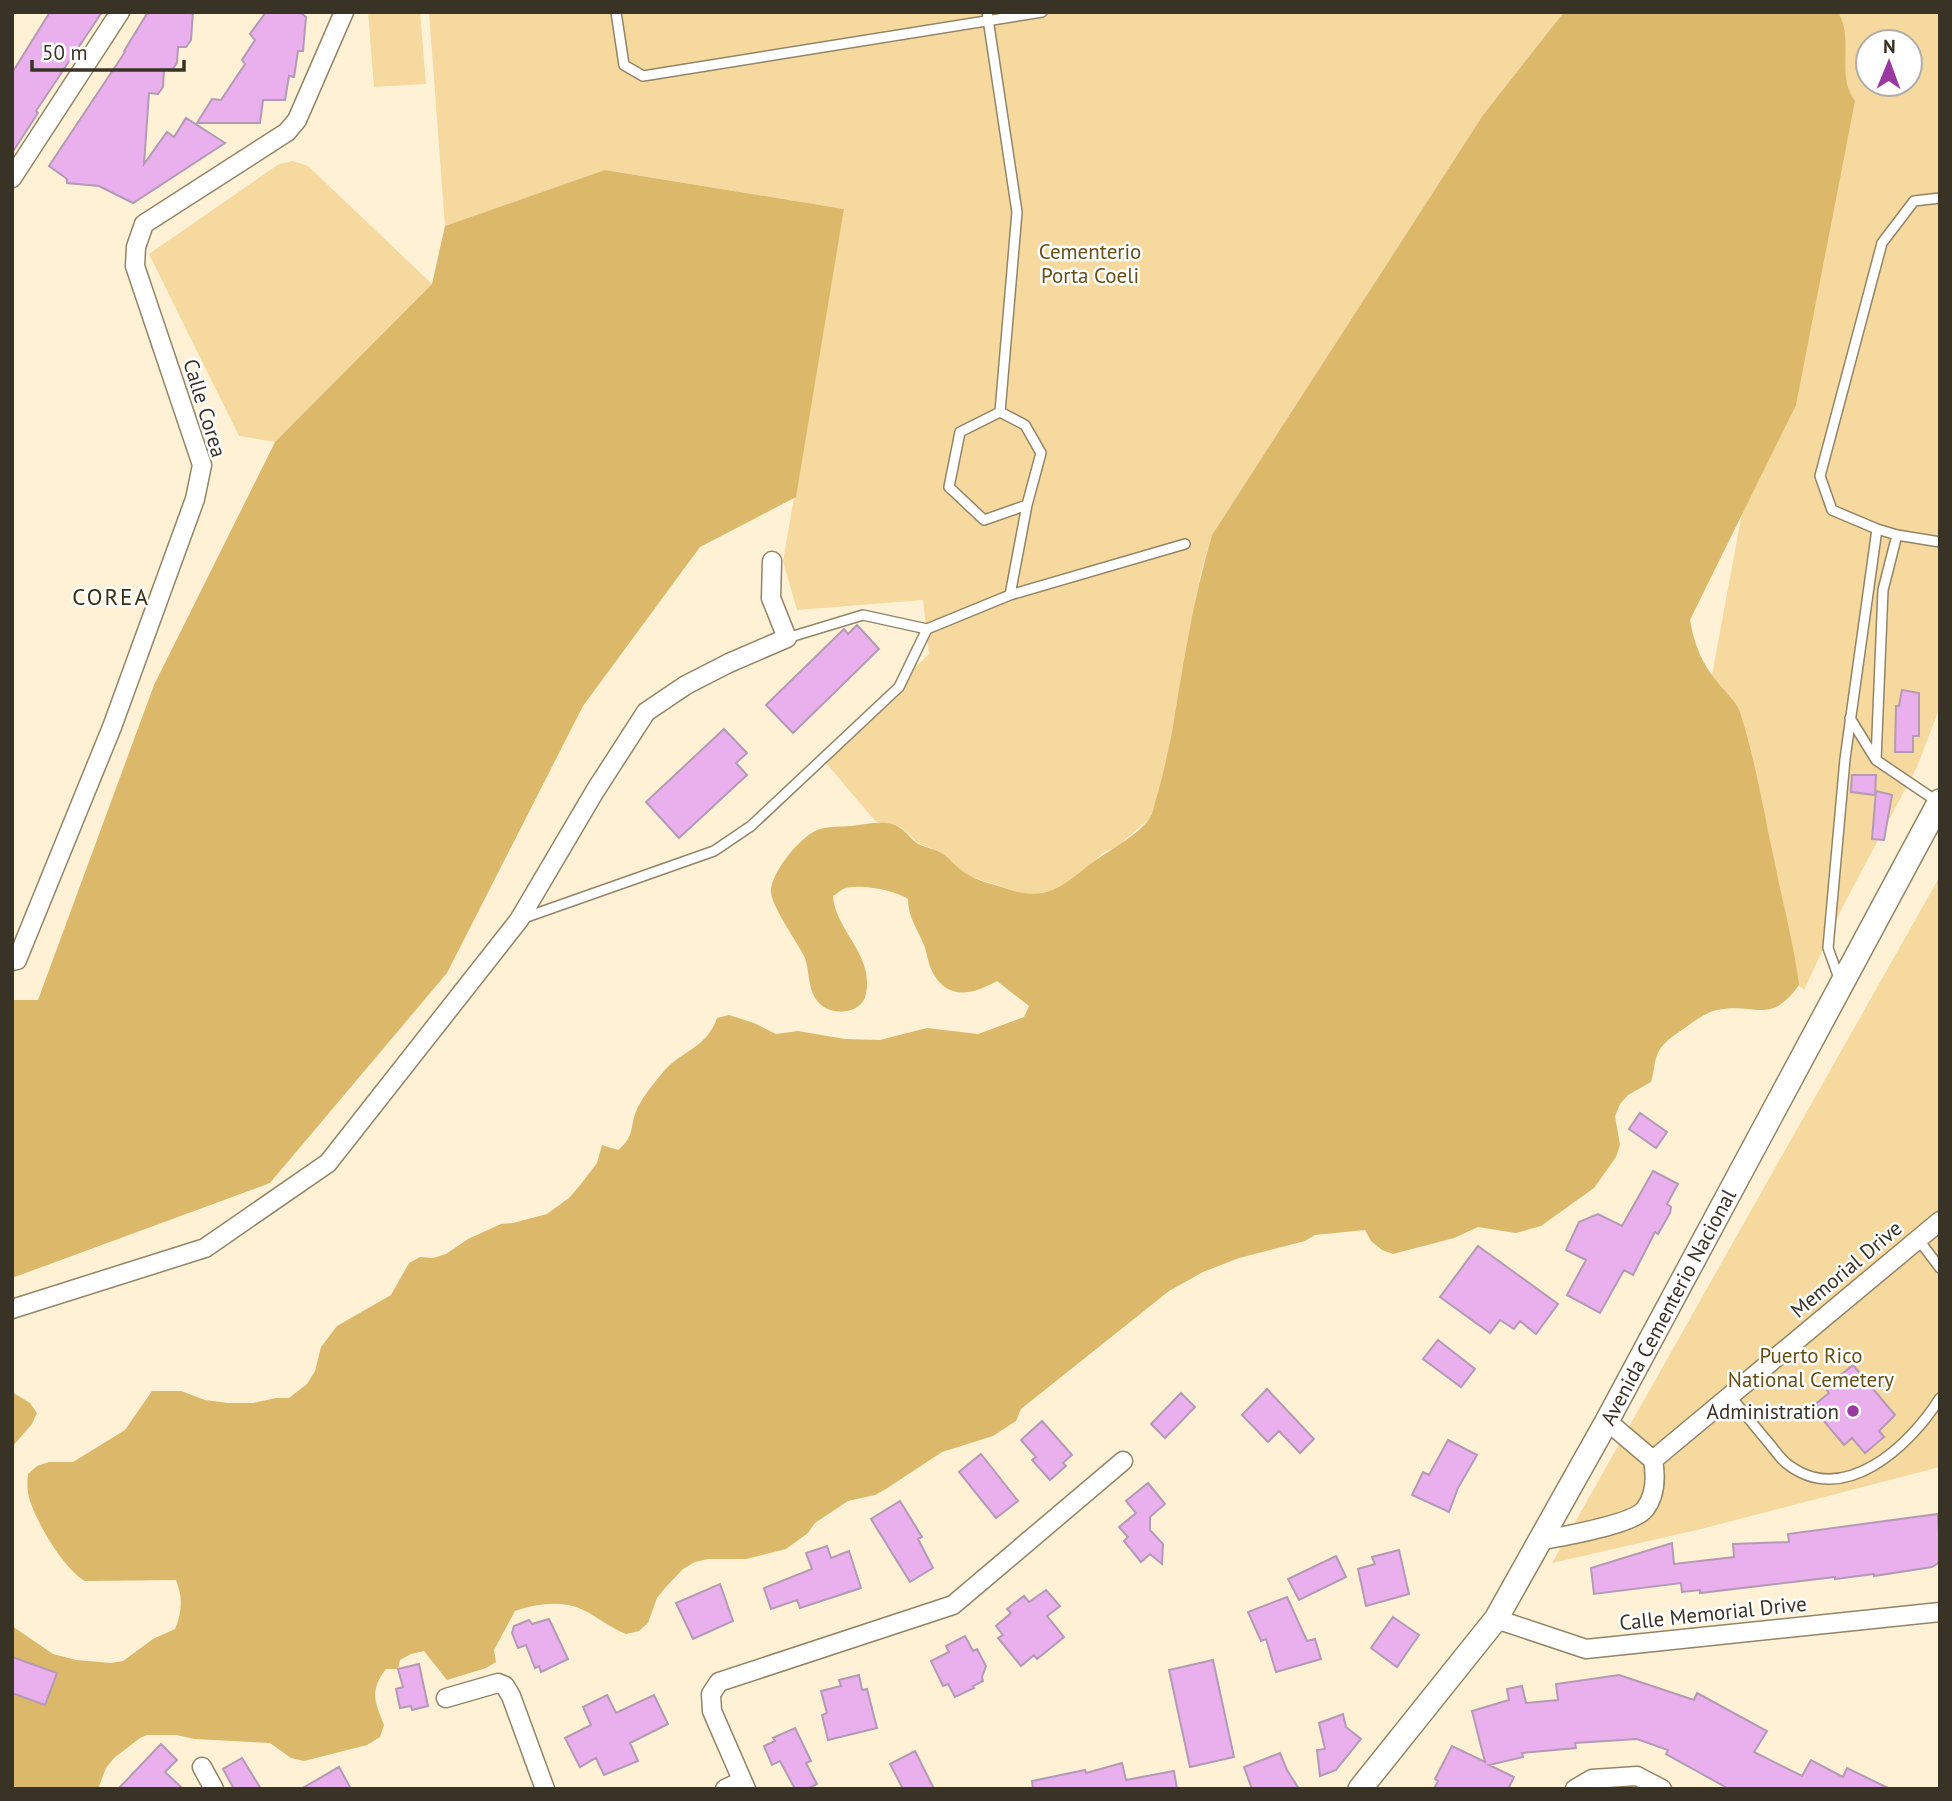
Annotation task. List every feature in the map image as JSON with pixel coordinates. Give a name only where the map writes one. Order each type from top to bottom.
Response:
[{"type":"street","points":[[12,178],[120,12]]},
{"type":"street","name":"Calle Corea","points":[[12,961],[17,960],[112,727],[195,499],[202,465],[135,266],[136,247],[144,224],[287,132],[297,120],[344,12]]},
{"type":"street","points":[[12,1309],[205,1248],[328,1163],[519,920],[595,791],[646,712],[686,685],[786,638],[771,598],[772,561]]},
{"type":"street","name":"Avenida Cementerio Nacional","points":[[1360,1789],[1496,1619],[1607,1421],[1939,801]]},
{"type":"street","name":"Memorial Drive","points":[[1653,1461],[1940,1221]]},
{"type":"street","points":[[1539,1541],[1626,1521],[1644,1510],[1653,1493],[1656,1477],[1653,1461],[1607,1421]]},
{"type":"street","points":[[725,1789],[744,1785],[712,1711],[711,1694],[719,1682],[953,1605],[1123,1461]]},
{"type":"street","name":"Calle Memorial Drive","points":[[1496,1619],[1586,1649],[1940,1612]]},
{"type":"street","points":[[446,1698],[498,1682],[505,1686],[545,1789]]},
{"type":"street","points":[[202,1767],[214,1789]]},
{"type":"street","points":[[1574,1789],[1592,1779],[1637,1776],[1662,1789]]},
{"type":"lane","points":[[616,12],[624,65],[643,76],[987,16],[1042,12]]},
{"type":"lane","points":[[987,16],[1017,212],[1000,412]]},
{"type":"lane","points":[[1940,198],[1914,201],[1882,243],[1820,476],[1832,510],[1897,536],[1940,542]]},
{"type":"lane","points":[[1000,412],[960,432],[949,487],[984,520],[1027,505]]},
{"type":"lane","points":[[1000,412],[1025,425],[1041,453],[1027,505],[1010,595]]},
{"type":"lane","points":[[1842,986],[1828,948],[1850,718],[1877,529]]},
{"type":"lane","points":[[1876,760],[1883,590],[1897,536]]},
{"type":"lane","points":[[786,638],[863,615],[926,629],[1010,595],[1185,544]]},
{"type":"lane","points":[[519,920],[714,851],[751,826],[899,687],[926,629]]},
{"type":"lane","points":[[1850,718],[1876,760],[1939,801]]},
{"type":"lane","points":[[1917,1239],[1940,1268]]},
{"type":"lane","points":[[1730,1396],[1785,1462],[1810,1477],[1839,1479],[1864,1470],[1893,1453],[1924,1423],[1940,1398]]},
{"type":"green space","points":[[368,12],[420,12],[426,84],[374,87]]},
{"type":"green space","name":"Cementerio Porta Coeli","points":[[429,12],[1564,12],[1483,115],[1212,535],[1201,572],[1163,783],[1150,818],[1116,848],[1104,852],[1075,878],[1052,891],[1027,895],[969,876],[949,862],[942,853],[918,843],[901,827],[876,822],[821,757],[929,654],[923,600],[797,610],[783,561],[844,209],[606,170],[445,226]]},
{"type":"green space","points":[[1790,12],[1940,12],[1940,707],[1917,767],[1843,906],[1804,990],[1685,881],[1709,691],[1823,78]]},
{"type":"green space","points":[[293,161],[308,166],[432,284],[275,442],[239,436],[149,254],[279,164]]},
{"type":"green space","name":"Puerto Rico National Cemetery","points":[[1940,876],[1940,1467],[1701,1529],[1552,1563]]},
{"type":"shaded area","points":[[1564,12],[1838,12],[1843,23],[1846,80],[1855,101],[1796,405],[1690,620],[1703,661],[1738,708],[1751,750],[1797,970],[1799,985],[1789,998],[1770,1009],[1730,1008],[1712,1011],[1666,1042],[1657,1055],[1651,1082],[1628,1095],[1620,1104],[1615,1116],[1620,1145],[1616,1157],[1594,1188],[1541,1226],[1516,1233],[1478,1227],[1454,1238],[1393,1254],[1382,1250],[1371,1241],[1365,1230],[1315,1235],[1305,1241],[1239,1258],[1203,1272],[1169,1291],[1021,1409],[1016,1421],[993,1436],[942,1452],[875,1495],[848,1501],[815,1523],[808,1533],[786,1549],[746,1559],[708,1559],[683,1569],[657,1598],[648,1623],[639,1631],[626,1634],[573,1606],[548,1604],[515,1611],[494,1650],[496,1662],[486,1668],[447,1680],[424,1651],[400,1660],[398,1669],[386,1669],[377,1684],[375,1697],[384,1725],[380,1737],[367,1745],[304,1761],[291,1758],[270,1743],[147,1735],[114,1758],[106,1768],[98,1789],[12,1789],[12,1626],[53,1654],[76,1660],[111,1663],[123,1661],[153,1639],[175,1629],[181,1605],[176,1580],[85,1581],[77,1575],[53,1546],[30,1501],[28,1474],[37,1466],[49,1462],[73,1462],[125,1430],[152,1391],[181,1391],[205,1400],[228,1403],[289,1398],[307,1384],[315,1371],[321,1347],[337,1326],[391,1295],[409,1263],[420,1257],[433,1258],[446,1254],[468,1239],[501,1224],[547,1214],[569,1198],[597,1163],[602,1145],[618,1150],[624,1145],[630,1135],[635,1113],[650,1089],[671,1064],[707,1036],[717,1018],[729,1015],[776,1034],[798,1031],[845,1039],[880,1040],[927,1028],[978,1034],[1024,1017],[1029,1006],[997,981],[969,992],[953,991],[945,987],[931,968],[911,917],[908,899],[866,887],[849,887],[833,896],[840,920],[860,954],[867,980],[866,994],[859,1006],[853,1009],[839,1012],[825,1007],[815,997],[803,954],[773,899],[771,893],[775,876],[796,846],[813,832],[828,827],[885,823],[897,826],[918,844],[940,852],[963,872],[977,879],[1022,893],[1042,893],[1066,883],[1143,826],[1152,815],[1163,774],[1194,608],[1212,535],[1483,115]]},
{"type":"shaded area","points":[[605,170],[844,209],[796,497],[700,547],[583,706],[447,973],[270,1183],[12,1278],[12,1000],[38,1000],[154,685],[275,442],[432,284],[445,226]]},
{"type":"shaded area","points":[[12,1392],[30,1403],[37,1413],[32,1424],[12,1447]]},
{"type":"building","points":[[50,12],[102,12],[36,111],[38,113],[12,153],[12,73]]},
{"type":"building","points":[[148,12],[193,12],[191,40],[186,47],[178,47],[177,63],[172,70],[164,70],[163,87],[158,94],[149,93],[144,164],[167,132],[174,137],[186,118],[225,143],[133,203],[99,186],[67,183],[67,179],[49,166],[125,52]]},
{"type":"building","points":[[266,12],[300,12],[306,17],[303,51],[298,51],[294,77],[289,76],[285,100],[263,100],[260,123],[197,123],[212,99],[221,100],[245,64],[242,60],[255,40],[250,34]]},
{"type":"building","points":[[857,625],[879,649],[793,733],[766,705],[844,629],[848,634]]},
{"type":"building","points":[[1902,690],[1919,693],[1919,736],[1913,736],[1913,752],[1895,752],[1896,706],[1899,706]]},
{"type":"building","points":[[724,729],[747,753],[736,763],[747,775],[679,838],[646,802]]},
{"type":"building","points":[[1852,775],[1876,775],[1875,795],[1851,792]]},
{"type":"building","points":[[1876,791],[1892,795],[1884,840],[1872,839]]},
{"type":"building","points":[[1640,1113],[1667,1132],[1656,1148],[1629,1129]]},
{"type":"building","points":[[1653,1171],[1678,1184],[1667,1204],[1671,1207],[1670,1213],[1658,1234],[1655,1232],[1633,1275],[1624,1270],[1600,1313],[1567,1295],[1586,1260],[1566,1250],[1579,1222],[1598,1214],[1622,1226]]},
{"type":"building","points":[[1478,1246],[1558,1304],[1536,1334],[1520,1321],[1514,1329],[1500,1320],[1490,1333],[1440,1297]]},
{"type":"building","points":[[1438,1340],[1475,1369],[1461,1387],[1423,1359]]},
{"type":"building","name":"Administration","points":[[1853,1365],[1895,1415],[1879,1431],[1884,1437],[1865,1453],[1852,1438],[1844,1445],[1812,1407],[1829,1393],[1825,1388]]},
{"type":"building","points":[[1267,1389],[1314,1439],[1300,1453],[1279,1431],[1268,1442],[1242,1415]]},
{"type":"building","points":[[1181,1393],[1195,1407],[1165,1438],[1151,1424]]},
{"type":"building","points":[[1042,1421],[1072,1455],[1063,1463],[1066,1466],[1050,1480],[1032,1460],[1036,1457],[1021,1440]]},
{"type":"building","points":[[1448,1440],[1477,1455],[1458,1488],[1449,1512],[1412,1495],[1423,1472],[1429,1475]]},
{"type":"building","points":[[981,1454],[1018,1501],[996,1518],[959,1472]]},
{"type":"building","points":[[1148,1483],[1165,1504],[1150,1517],[1150,1530],[1163,1544],[1162,1564],[1150,1554],[1141,1562],[1124,1541],[1128,1537],[1119,1527],[1136,1513],[1126,1501]]},
{"type":"building","points":[[900,1501],[922,1537],[918,1539],[933,1568],[910,1582],[871,1519]]},
{"type":"building","points":[[1938,1514],[1940,1562],[1932,1567],[1874,1576],[1835,1577],[1700,1593],[1700,1590],[1682,1592],[1681,1583],[1594,1594],[1591,1568],[1672,1543],[1674,1564],[1734,1557],[1733,1544],[1789,1542],[1788,1534]]},
{"type":"building","points":[[827,1546],[831,1558],[849,1551],[861,1588],[800,1608],[797,1600],[771,1609],[764,1588],[812,1569],[806,1553]]},
{"type":"building","points":[[1399,1550],[1409,1594],[1366,1606],[1358,1569],[1375,1564],[1372,1557]]},
{"type":"building","points":[[1336,1556],[1346,1577],[1299,1600],[1288,1579]]},
{"type":"building","points":[[720,1584],[733,1621],[693,1639],[676,1603]]},
{"type":"building","points":[[1046,1590],[1060,1606],[1047,1616],[1064,1637],[1037,1659],[1034,1655],[1021,1666],[998,1638],[1003,1635],[996,1626],[1011,1613],[1007,1609],[1024,1596],[1029,1602]]},
{"type":"building","points":[[1287,1597],[1307,1641],[1315,1639],[1321,1659],[1276,1672],[1266,1639],[1261,1641],[1248,1612]]},
{"type":"building","points":[[1393,1617],[1419,1635],[1397,1667],[1371,1648]]},
{"type":"building","points":[[549,1619],[568,1659],[541,1672],[539,1666],[535,1668],[526,1645],[518,1648],[512,1633],[514,1626],[529,1620],[532,1624]]},
{"type":"building","points":[[965,1636],[973,1651],[977,1649],[986,1666],[983,1681],[955,1697],[948,1684],[943,1686],[931,1661],[949,1652],[946,1646]]},
{"type":"building","points":[[12,1657],[57,1673],[45,1705],[12,1693]]},
{"type":"building","points":[[1213,1660],[1234,1757],[1190,1767],[1169,1670]]},
{"type":"building","points":[[419,1664],[428,1706],[412,1710],[411,1706],[400,1708],[396,1689],[403,1687],[398,1669]]},
{"type":"building","points":[[859,1675],[862,1690],[867,1689],[877,1728],[828,1740],[822,1715],[827,1713],[821,1691],[841,1686],[839,1680]]},
{"type":"building","points":[[1619,1675],[1694,1700],[1697,1693],[1767,1731],[1754,1752],[1802,1776],[1811,1760],[1843,1777],[1847,1768],[1890,1789],[1729,1789],[1666,1754],[1668,1750],[1637,1739],[1575,1743],[1576,1748],[1522,1753],[1523,1757],[1489,1765],[1514,1777],[1508,1789],[1434,1789],[1438,1781],[1435,1779],[1452,1746],[1485,1762],[1472,1711],[1509,1700],[1507,1689],[1522,1686],[1526,1703],[1558,1700],[1556,1684]]},
{"type":"building","points":[[607,1695],[616,1713],[654,1695],[668,1724],[630,1743],[638,1761],[604,1775],[596,1758],[580,1767],[565,1738],[591,1725],[583,1707]]},
{"type":"building","points":[[1343,1714],[1346,1727],[1361,1739],[1336,1770],[1320,1776],[1317,1750],[1325,1749],[1319,1723]]},
{"type":"building","points":[[795,1728],[811,1761],[806,1763],[817,1784],[807,1789],[795,1789],[780,1761],[772,1765],[764,1746],[775,1741],[773,1738]]},
{"type":"building","points":[[161,1744],[177,1760],[165,1772],[183,1789],[118,1789]]},
{"type":"building","points":[[915,1751],[934,1789],[903,1789],[890,1764]]},
{"type":"building","points":[[1280,1753],[1299,1789],[1252,1789],[1244,1767]]},
{"type":"building","points":[[242,1758],[261,1789],[234,1789],[223,1769]]},
{"type":"building","points":[[1122,1763],[1126,1780],[1174,1771],[1177,1789],[1033,1789],[1032,1781],[1085,1770],[1086,1773]]},
{"type":"building","points":[[339,1767],[351,1789],[301,1789]]},
{"type":"place","name":"Administration","points":[[1853,1411]]},
{"type":"district","name":"COREA","points":[[111,596]]}]
